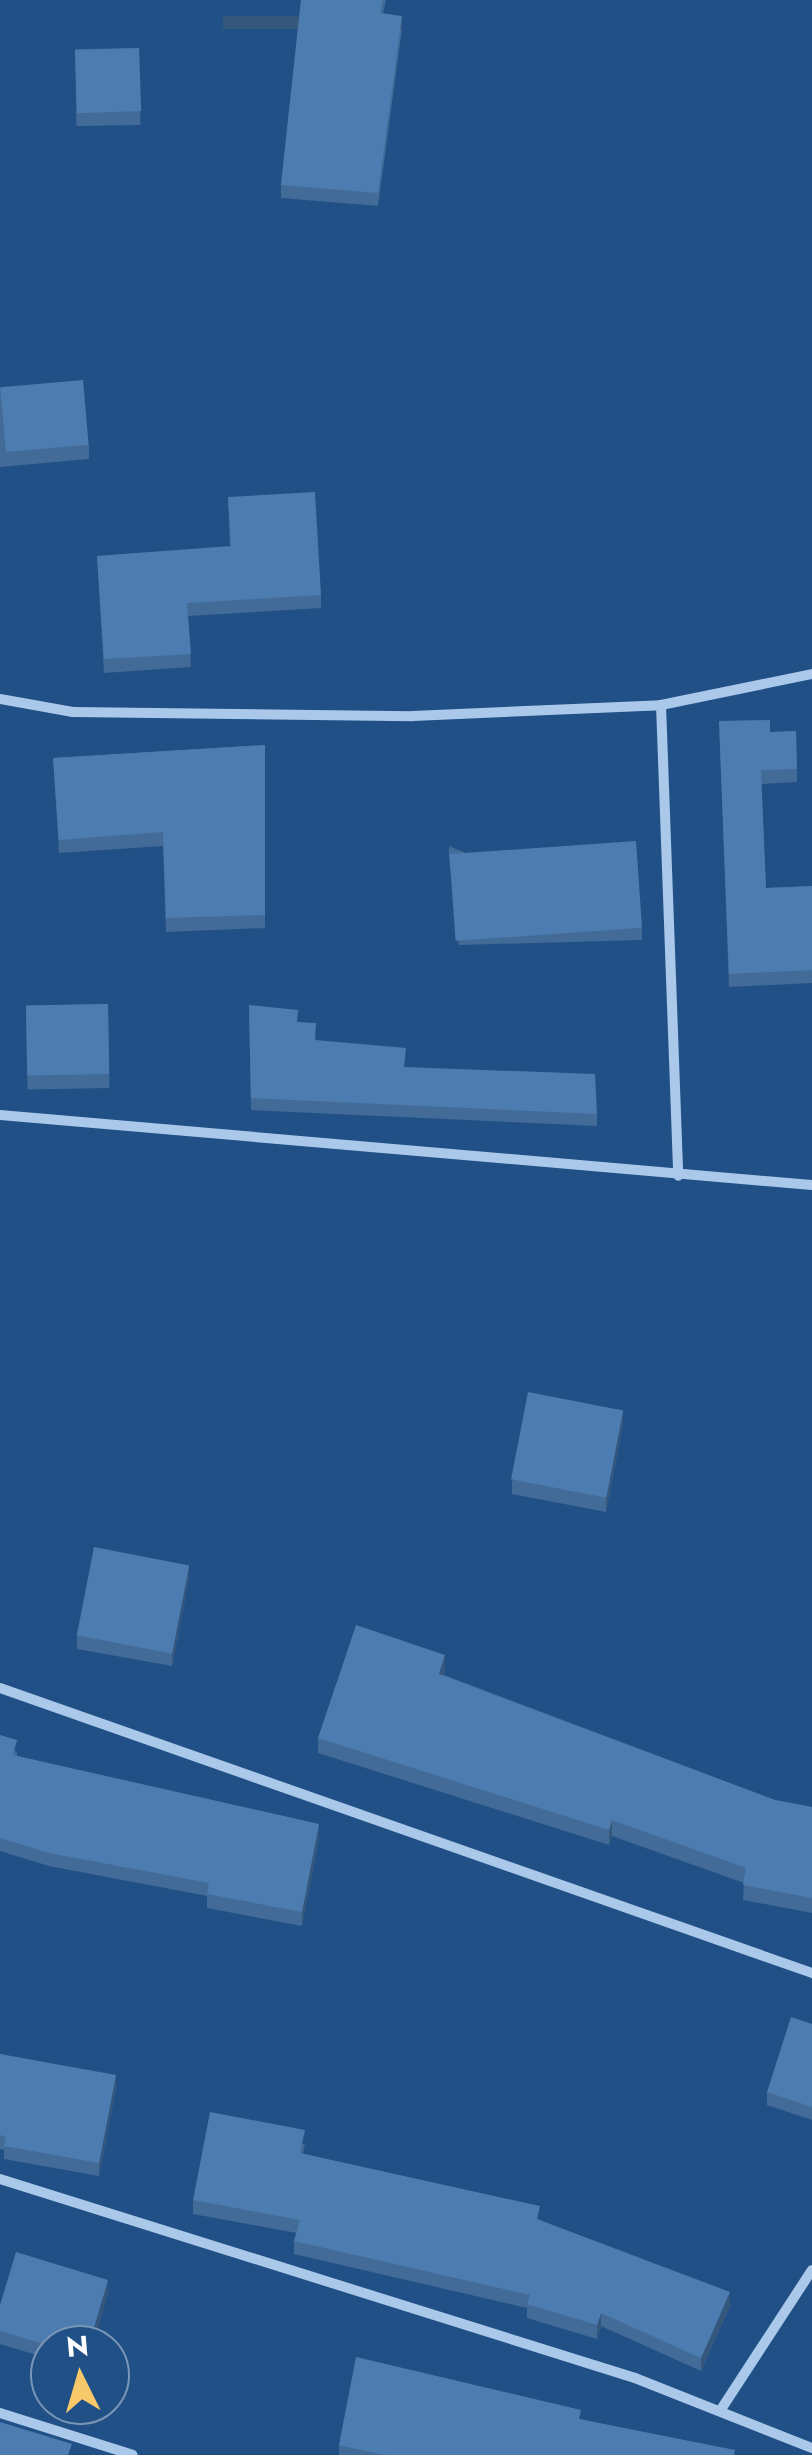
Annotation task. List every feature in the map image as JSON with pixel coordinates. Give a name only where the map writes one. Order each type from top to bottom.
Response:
[{"type":"street","points":[[0,699],[73,712],[414,716],[661,705],[812,674]]},
{"type":"street","points":[[661,705],[678,1176]]},
{"type":"street","points":[[0,1114],[812,1186]]},
{"type":"street","points":[[0,1688],[812,1973]]},
{"type":"street","points":[[0,2180],[720,2412],[812,2448]]},
{"type":"street","points":[[720,2412],[812,2270]]},
{"type":"street","points":[[0,2412],[133,2455]]},
{"type":"building","points":[[301,0],[383,0],[380,13],[402,16],[378,193],[281,185]]},
{"type":"building","points":[[139,48],[141,111],[77,113],[75,50]]},
{"type":"building","points":[[83,380],[89,445],[6,452],[0,387]]},
{"type":"building","points":[[315,492],[321,595],[187,603],[191,654],[104,659],[97,556],[231,546],[228,497]]},
{"type":"building","points":[[770,720],[770,732],[796,731],[797,769],[761,770],[766,888],[812,886],[812,970],[729,974],[719,721]]},
{"type":"building","points":[[265,745],[265,915],[166,918],[163,832],[59,840],[53,758]]},
{"type":"building","points":[[636,841],[642,928],[456,941],[449,854]]},
{"type":"building","points":[[108,1004],[109,1074],[27,1075],[26,1005]]},
{"type":"building","points":[[249,1005],[298,1010],[297,1022],[316,1023],[315,1040],[406,1048],[404,1067],[595,1074],[597,1114],[251,1098]]},
{"type":"building","points":[[528,1392],[623,1411],[606,1498],[511,1479]]},
{"type":"building","points":[[94,1547],[189,1566],[172,1654],[77,1635]]},
{"type":"building","points":[[356,1625],[445,1655],[439,1674],[775,1800],[812,1807],[812,1898],[743,1885],[746,1868],[612,1820],[609,1830],[318,1738]]},
{"type":"building","points":[[0,1735],[17,1740],[13,1755],[319,1824],[302,1912],[207,1894],[209,1883],[49,1853],[0,1838]]},
{"type":"building","points":[[791,2017],[812,2024],[812,2107],[767,2092]]},
{"type":"building","points":[[0,2054],[116,2075],[99,2163],[4,2146],[6,2137],[0,2135]]},
{"type":"building","points":[[210,2112],[305,2130],[300,2153],[540,2206],[537,2219],[730,2292],[701,2358],[601,2313],[597,2325],[527,2304],[530,2295],[294,2241],[300,2220],[193,2200]]},
{"type":"building","points":[[16,2252],[108,2280],[95,2325],[30,2325],[30,2340],[0,2331],[0,2305]]},
{"type":"building","points":[[356,2357],[581,2410],[579,2419],[735,2450],[734,2455],[385,2455],[339,2445]]},
{"type":"building","points":[[0,2422],[72,2444],[68,2455],[0,2455]]}]
